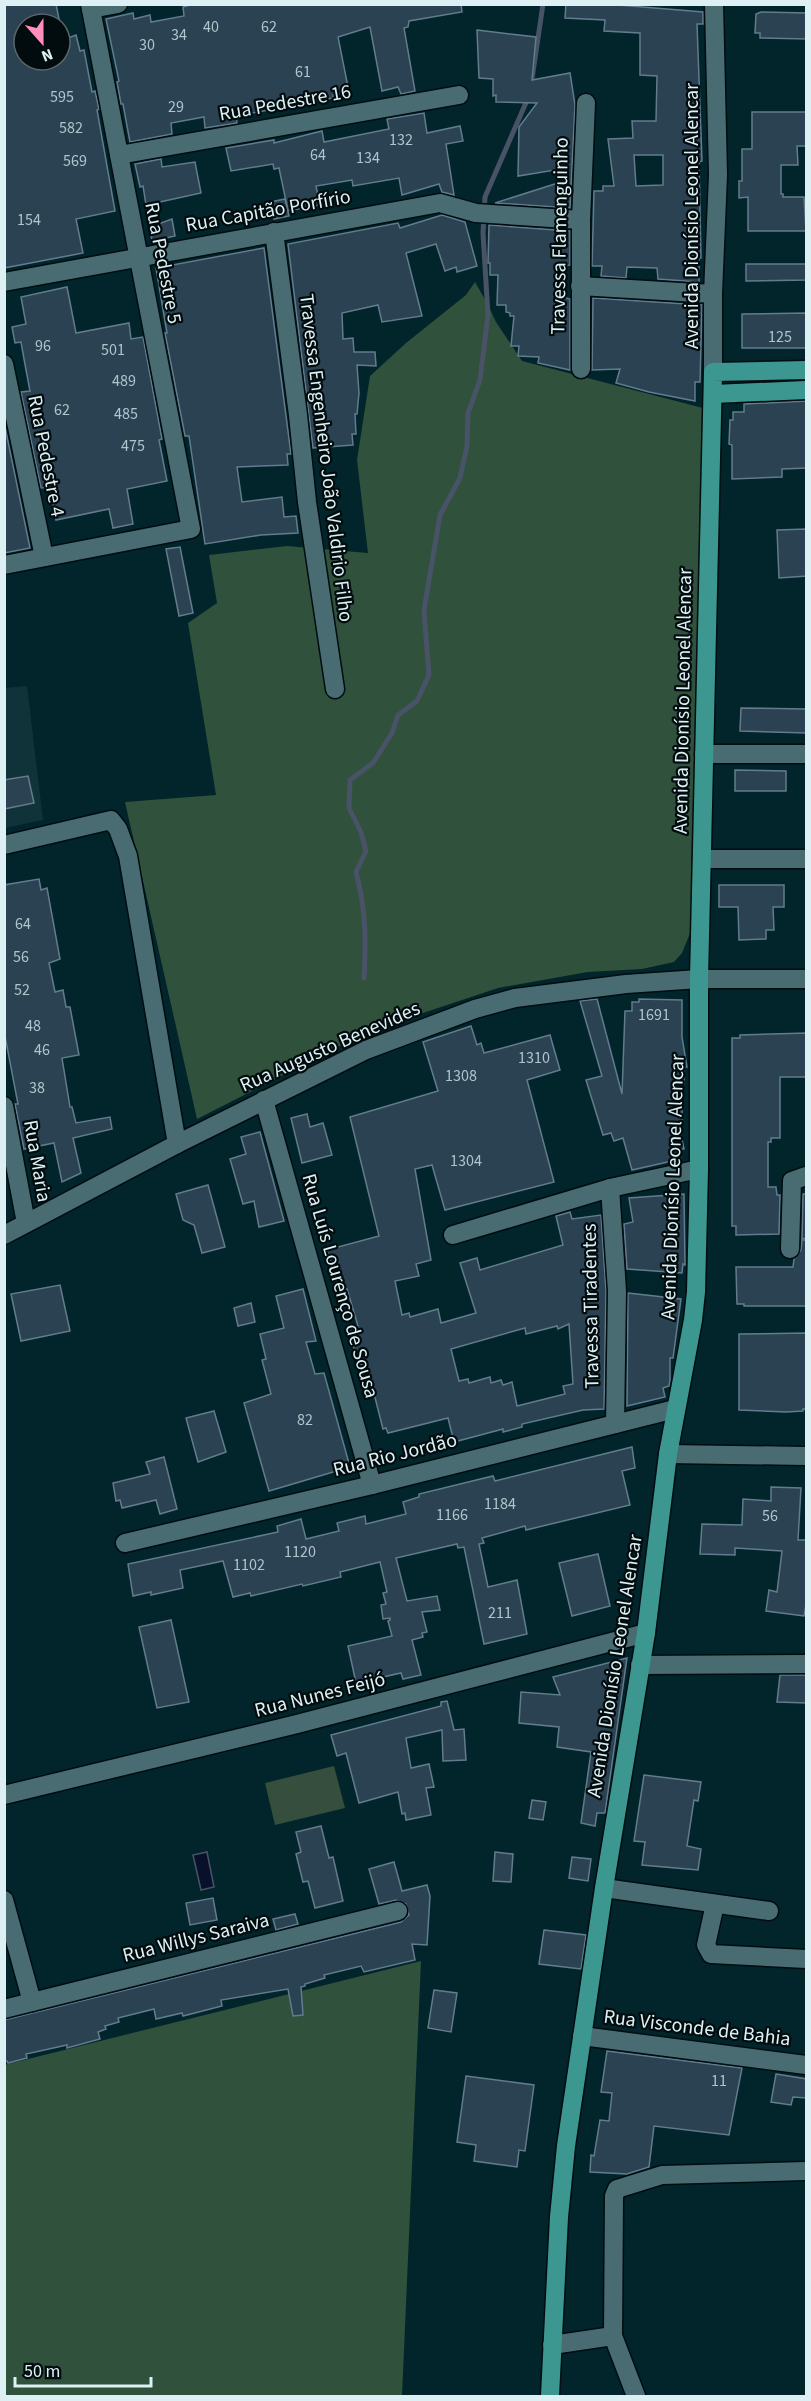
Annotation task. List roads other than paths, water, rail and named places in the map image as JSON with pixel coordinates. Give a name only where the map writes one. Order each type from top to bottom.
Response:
[{"type":"main road","points":[[713,372],[807,370]]},
{"type":"main road","name":"Avenida Dionísio Leonel Alencar","points":[[550,2397],[559,2217],[566,2146],[604,1888],[646,1633],[668,1454],[696,1292],[699,1169],[699,979],[713,372]]},
{"type":"main road","points":[[713,394],[807,390]]},
{"type":"street","points":[[91,7],[118,4]]},
{"type":"street","name":"Avenida Dionísio Leonel Alencar","points":[[713,372],[712,294],[718,175],[714,4]]},
{"type":"street","name":"Rua Pedestre 5","points":[[44,557],[191,529],[91,7]]},
{"type":"street","name":"Rua Pedestre 16","points":[[119,155],[459,95]]},
{"type":"street","name":"Travessa Flamenguinho","points":[[581,369],[581,220],[586,103]]},
{"type":"street","name":"Rua Capitão Porfírio","points":[[4,282],[440,203],[489,214],[581,220]]},
{"type":"street","name":"Travessa Engenheiro João Valdirio Filho","points":[[274,232],[307,502],[335,689]]},
{"type":"street","points":[[580,286],[712,294]]},
{"type":"street","name":"Rua Pedestre 4","points":[[4,364],[44,557]]},
{"type":"street","points":[[4,565],[44,557]]},
{"type":"street","points":[[705,754],[807,754]]},
{"type":"street","points":[[4,844],[111,820],[118,829],[128,856],[177,1144]]},
{"type":"street","points":[[702,859],[807,859]]},
{"type":"street","name":"Rua Augusto Benevides","points":[[4,1235],[177,1144],[366,1050],[475,1009],[515,998],[576,989],[699,979],[807,979]]},
{"type":"street","name":"Rua Luís Lourenço de Sousa","points":[[264,1100],[372,1485]]},
{"type":"street","name":"Rua Maria","points":[[4,1106],[26,1223]]},
{"type":"street","points":[[453,1235],[610,1188],[699,1169]]},
{"type":"street","points":[[790,1249],[792,1181],[807,1176]]},
{"type":"street","name":"Travessa Tiradentes","points":[[610,1188],[617,1291],[615,1424]]},
{"type":"street","name":"Rua Rio Jordão","points":[[125,1543],[372,1485],[675,1409]]},
{"type":"street","points":[[668,1454],[807,1456]]},
{"type":"street","name":"Rua Nunes Feijó","points":[[4,1795],[297,1724],[646,1633]]},
{"type":"street","points":[[640,1665],[807,1665]]},
{"type":"street","points":[[604,1888],[769,1911]]},
{"type":"street","points":[[4,1900],[32,2002]]},
{"type":"street","points":[[715,1904],[706,1945],[711,1954],[807,1959]]},
{"type":"street","name":"Rua Willys Saraiva","points":[[4,2009],[398,1911]]},
{"type":"street","name":"Rua Visconde de Bahia","points":[[582,2036],[807,2065]]},
{"type":"street","points":[[636,2397],[613,2336],[614,2196],[617,2189],[662,2175],[807,2171]]},
{"type":"street","points":[[552,2345],[613,2336]]},
{"type":"water","points":[[207,1852],[214,1887],[201,1890],[193,1855]]},
{"type":"waterway","points":[[531,86],[543,4]]},
{"type":"waterway","points":[[364,978],[364,925],[362,899],[356,872],[366,851],[361,832],[349,808],[350,780],[373,763],[392,733],[398,715],[417,701],[429,675],[424,610],[440,515],[460,478],[467,446],[468,413],[480,380],[488,315],[483,233],[485,197],[528,98]]}]
